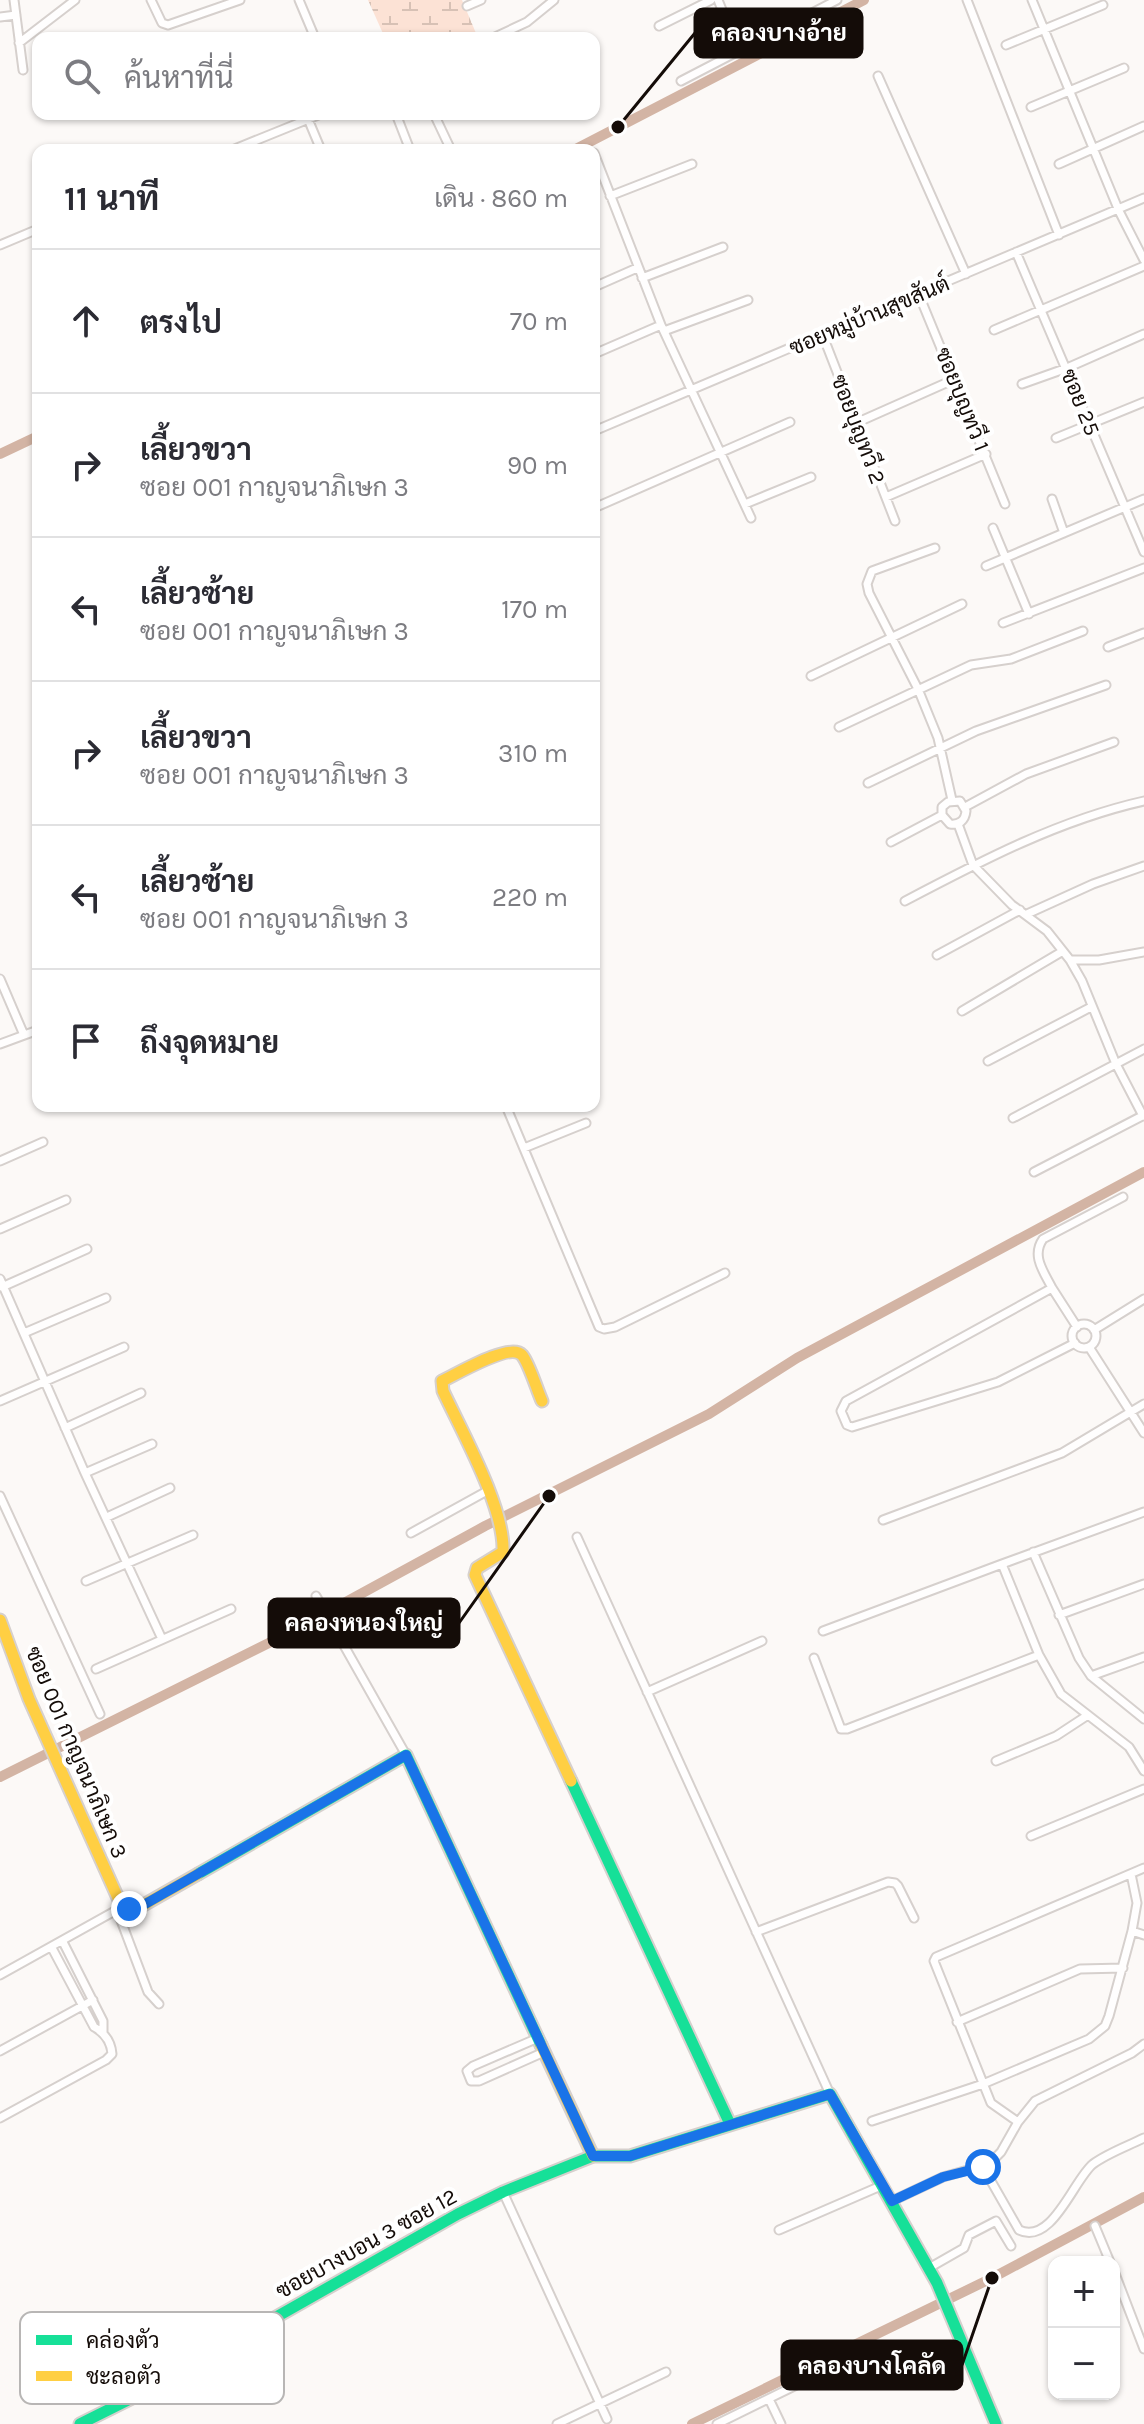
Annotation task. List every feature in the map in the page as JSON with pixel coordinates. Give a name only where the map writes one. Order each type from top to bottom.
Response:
[{"type":"street","points":[[14,0],[23,70]]},
{"type":"street","points":[[33,32],[75,0]]},
{"type":"street","points":[[151,0],[162,23],[168,25],[240,0]]},
{"type":"street","points":[[299,0],[312,32]]},
{"type":"street","points":[[467,6],[481,0]]},
{"type":"street","points":[[506,32],[527,22],[554,0]]},
{"type":"street","points":[[659,26],[711,0]]},
{"type":"street","points":[[718,0],[739,51]]},
{"type":"street","points":[[681,81],[837,0]]},
{"type":"street","points":[[967,0],[1059,235]]},
{"type":"street","points":[[1032,0],[1119,211],[1144,260]]},
{"type":"street","points":[[1006,45],[1103,5]]},
{"type":"street","points":[[0,17],[16,15]]},
{"type":"street","points":[[19,43],[32,33]]},
{"type":"street","points":[[1031,107],[1124,68]]},
{"type":"street","points":[[878,76],[966,274]]},
{"type":"street","points":[[247,144],[306,120]]},
{"type":"street","points":[[308,120],[318,144]]},
{"type":"street","points":[[398,120],[408,144]]},
{"type":"street","points":[[437,120],[448,144]]},
{"type":"street","points":[[1059,164],[1144,126]]},
{"type":"street","points":[[610,196],[692,164]]},
{"type":"street","points":[[600,169],[662,328],[751,518]]},
{"type":"street","name":"ซอยหมู่บ้านสุขสันต์","points":[[600,428],[1144,198]]},
{"type":"street","points":[[0,245],[32,232]]},
{"type":"street","points":[[642,278],[723,247]]},
{"type":"street","name":"ซอย 25","points":[[1016,252],[1144,552]]},
{"type":"street","points":[[994,330],[1144,266]]},
{"type":"street","points":[[600,284],[637,268]]},
{"type":"street","name":"ซอยบุญทวี 1","points":[[919,295],[1005,504]]},
{"type":"street","points":[[600,352],[748,300]]},
{"type":"street","points":[[1022,384],[1144,334]]},
{"type":"street","name":"ซอยบุญทวี 2","points":[[823,336],[895,521]]},
{"type":"street","points":[[856,423],[955,379]]},
{"type":"street","points":[[1056,438],[1144,402]]},
{"type":"street","points":[[600,505],[790,422]]},
{"type":"street","points":[[886,497],[986,454]]},
{"type":"street","points":[[745,504],[811,477]]},
{"type":"street","points":[[1052,499],[1064,533]]},
{"type":"street","points":[[986,566],[1144,499]]},
{"type":"street","points":[[993,528],[1029,614]]},
{"type":"street","points":[[935,548],[870,573],[867,584],[918,689],[941,747],[952,800]]},
{"type":"street","points":[[1003,623],[1144,568]]},
{"type":"street","points":[[811,676],[962,604]]},
{"type":"street","points":[[839,727],[971,665],[1011,659],[1083,631]]},
{"type":"street","points":[[1108,647],[1144,633]]},
{"type":"street","points":[[868,783],[976,731],[1106,685]]},
{"type":"street","points":[[965,807],[1026,774],[1114,742]]},
{"type":"street","points":[[952,800],[960,801],[965,807],[964,819],[958,824],[950,824],[942,815],[942,807],[952,800]]},
{"type":"street","points":[[905,901],[973,865],[1077,820],[1144,801]]},
{"type":"street","points":[[891,842],[942,815]]},
{"type":"street","points":[[958,824],[973,865],[1047,931],[1070,960],[1116,1064],[1144,1115],[1034,1172]]},
{"type":"street","points":[[937,955],[1023,912],[1144,866]]},
{"type":"street","points":[[962,1011],[1063,951]]},
{"type":"street","points":[[1070,960],[1099,960],[1144,952]]},
{"type":"street","points":[[0,979],[24,1035]]},
{"type":"street","points":[[988,1061],[1091,1007]]},
{"type":"street","points":[[0,1044],[32,1032]]},
{"type":"street","points":[[1013,1118],[1144,1049]]},
{"type":"street","points":[[509,1112],[599,1327],[615,1327],[725,1273]]},
{"type":"street","points":[[524,1148],[586,1123]]},
{"type":"street","points":[[0,1161],[43,1142]]},
{"type":"street","points":[[1077,1327],[1038,1261],[1038,1246],[1043,1239],[1123,1197]]},
{"type":"street","points":[[0,1229],[66,1200]]},
{"type":"street","points":[[87,1249],[1,1284],[162,1639]]},
{"type":"street","points":[[1052,1288],[846,1401],[841,1411],[847,1425],[852,1427],[998,1382],[1075,1343]]},
{"type":"street","points":[[24,1333],[106,1298]]},
{"type":"street","points":[[1094,1330],[1144,1299]]},
{"type":"street","points":[[1088,1325],[1094,1330],[1096,1337],[1089,1347],[1081,1348],[1075,1343],[1072,1336],[1077,1327],[1088,1325]]},
{"type":"street","points":[[0,1401],[124,1347]]},
{"type":"street","points":[[1089,1347],[1144,1433]]},
{"type":"street","points":[[542,1401],[522,1355],[513,1350],[502,1352],[443,1380],[443,1391],[495,1509],[505,1550],[477,1568],[476,1580],[730,2124]]},
{"type":"street","points":[[65,1428],[141,1393]]},
{"type":"street","points":[[883,1520],[1062,1453],[1144,1404]]},
{"type":"street","points":[[85,1473],[152,1444]]},
{"type":"street","points":[[107,1517],[170,1488]]},
{"type":"street","points":[[411,1533],[487,1491]]},
{"type":"street","points":[[0,1496],[100,1714]]},
{"type":"street","points":[[823,1631],[1144,1512]]},
{"type":"street","points":[[86,1581],[193,1535]]},
{"type":"street","points":[[577,1537],[830,2094],[937,2283],[996,2424]]},
{"type":"street","points":[[1033,1552],[1079,1658],[1091,1676],[1144,1719]]},
{"type":"street","points":[[1002,1564],[1039,1655],[1061,1694],[1129,1747],[1144,1771]]},
{"type":"street","points":[[1059,1615],[1144,1584]]},
{"type":"street","points":[[316,1596],[406,1755],[593,2156],[630,2156],[830,2094]]},
{"type":"street","points":[[96,1669],[231,1609]]},
{"type":"street","name":"ซอย 001 กาญจนาภิเษก 3","points":[[0,1620],[120,1908]]},
{"type":"street","points":[[647,1692],[762,1641]]},
{"type":"street","points":[[814,1658],[838,1724],[841,1729],[847,1729],[1039,1655]]},
{"type":"street","points":[[1091,1676],[1144,1657]]},
{"type":"street","points":[[996,1761],[1056,1736],[1088,1715]]},
{"type":"street","points":[[0,1975],[120,1908],[140,1907],[406,1755]]},
{"type":"street","points":[[1031,1836],[1144,1789]]},
{"type":"street","points":[[1018,2122],[995,2108],[983,2084],[935,1964],[936,1957],[1144,1868]]},
{"type":"street","points":[[872,2121],[983,2084],[1099,2032],[1109,2016],[1132,1931],[1137,1903],[1131,1874]]},
{"type":"street","points":[[756,1932],[888,1882],[898,1886],[914,1918]]},
{"type":"street","points":[[120,1908],[148,1992],[159,2004]]},
{"type":"street","points":[[1132,1931],[1144,1935]]},
{"type":"street","points":[[0,2118],[112,2054],[103,2032],[103,2021],[63,1942]]},
{"type":"street","points":[[52,1948],[94,2027],[103,2032]]},
{"type":"street","points":[[957,2022],[1080,1969],[1123,1968]]},
{"type":"street","points":[[0,2051],[93,2000]]},
{"type":"street","points":[[538,2038],[473,2066],[467,2071],[468,2077],[471,2081],[479,2081],[544,2052]]},
{"type":"street","points":[[892,2201],[943,2177],[983,2167],[997,2158],[1018,2122],[1035,2101],[1132,2053],[1144,2044]]},
{"type":"street","points":[[983,2167],[1019,2230],[1030,2233],[1061,2212],[1090,2166],[1144,2138]]},
{"type":"street","name":"ซอยบางบอน 3 ซอย 12","points":[[284,2313],[458,2214],[503,2192],[593,2156]]},
{"type":"street","points":[[779,2230],[883,2185]]},
{"type":"street","points":[[503,2192],[607,2419]]},
{"type":"street","points":[[929,2268],[964,2248],[969,2235],[996,2221],[1011,2246]]},
{"type":"street","points":[[1095,2226],[1108,2256]]},
{"type":"street","points":[[1120,2287],[1144,2349]]},
{"type":"street","points":[[717,2424],[825,2371]]},
{"type":"street","points":[[557,2424],[666,2372]]},
{"type":"street","points":[[769,2399],[781,2424]]},
{"type":"street","name":"ซอยบางบอน 3 ซอย 12","points":[[80,2424],[120,2404]]},
{"type":"green space","points":[[368,0],[462,0],[475,32],[382,32]]},
{"type":"waterway","points":[[586,144],[864,0]]},
{"type":"waterway","points":[[0,454],[32,439]]},
{"type":"waterway","points":[[0,1777],[291,1632],[485,1526],[709,1414],[797,1358],[1144,1172]]},
{"type":"waterway","points":[[692,2424],[992,2278],[1144,2197]]},
{"type":"traffic: fast","points":[[198,1874],[406,1755],[541,2045]]},
{"type":"traffic: fast","points":[[571,1781],[730,2124]]},
{"type":"traffic: fast","points":[[593,2156],[630,2156],[830,2094],[937,2283],[996,2424]]},
{"type":"traffic: fast","points":[[284,2313],[458,2214],[503,2192],[593,2156]]},
{"type":"traffic: fast","points":[[80,2424],[120,2404]]},
{"type":"traffic: slow","points":[[542,1401],[525,1359],[516,1352],[495,1356],[442,1381],[443,1391],[490,1493],[502,1534],[503,1552],[477,1568],[475,1575],[571,1781]]},
{"type":"traffic: slow","points":[[0,1620],[29,1699],[122,1907],[140,1907],[198,1874]]},
{"type":"traffic: slow","points":[[541,2045],[593,2156]]},
{"type":"place","name":"คลองบางอ้าย","points":[[618,127]]},
{"type":"place","name":"คลองหนองใหญ่","points":[[549,1496]]},
{"type":"place","name":"คลองบางโคลัด","points":[[992,2278]]},
{"type":"route","points":[[129,1909],[140,1907],[406,1755],[593,2156],[630,2156],[830,2094],[892,2201],[943,2177],[983,2167]]}]
